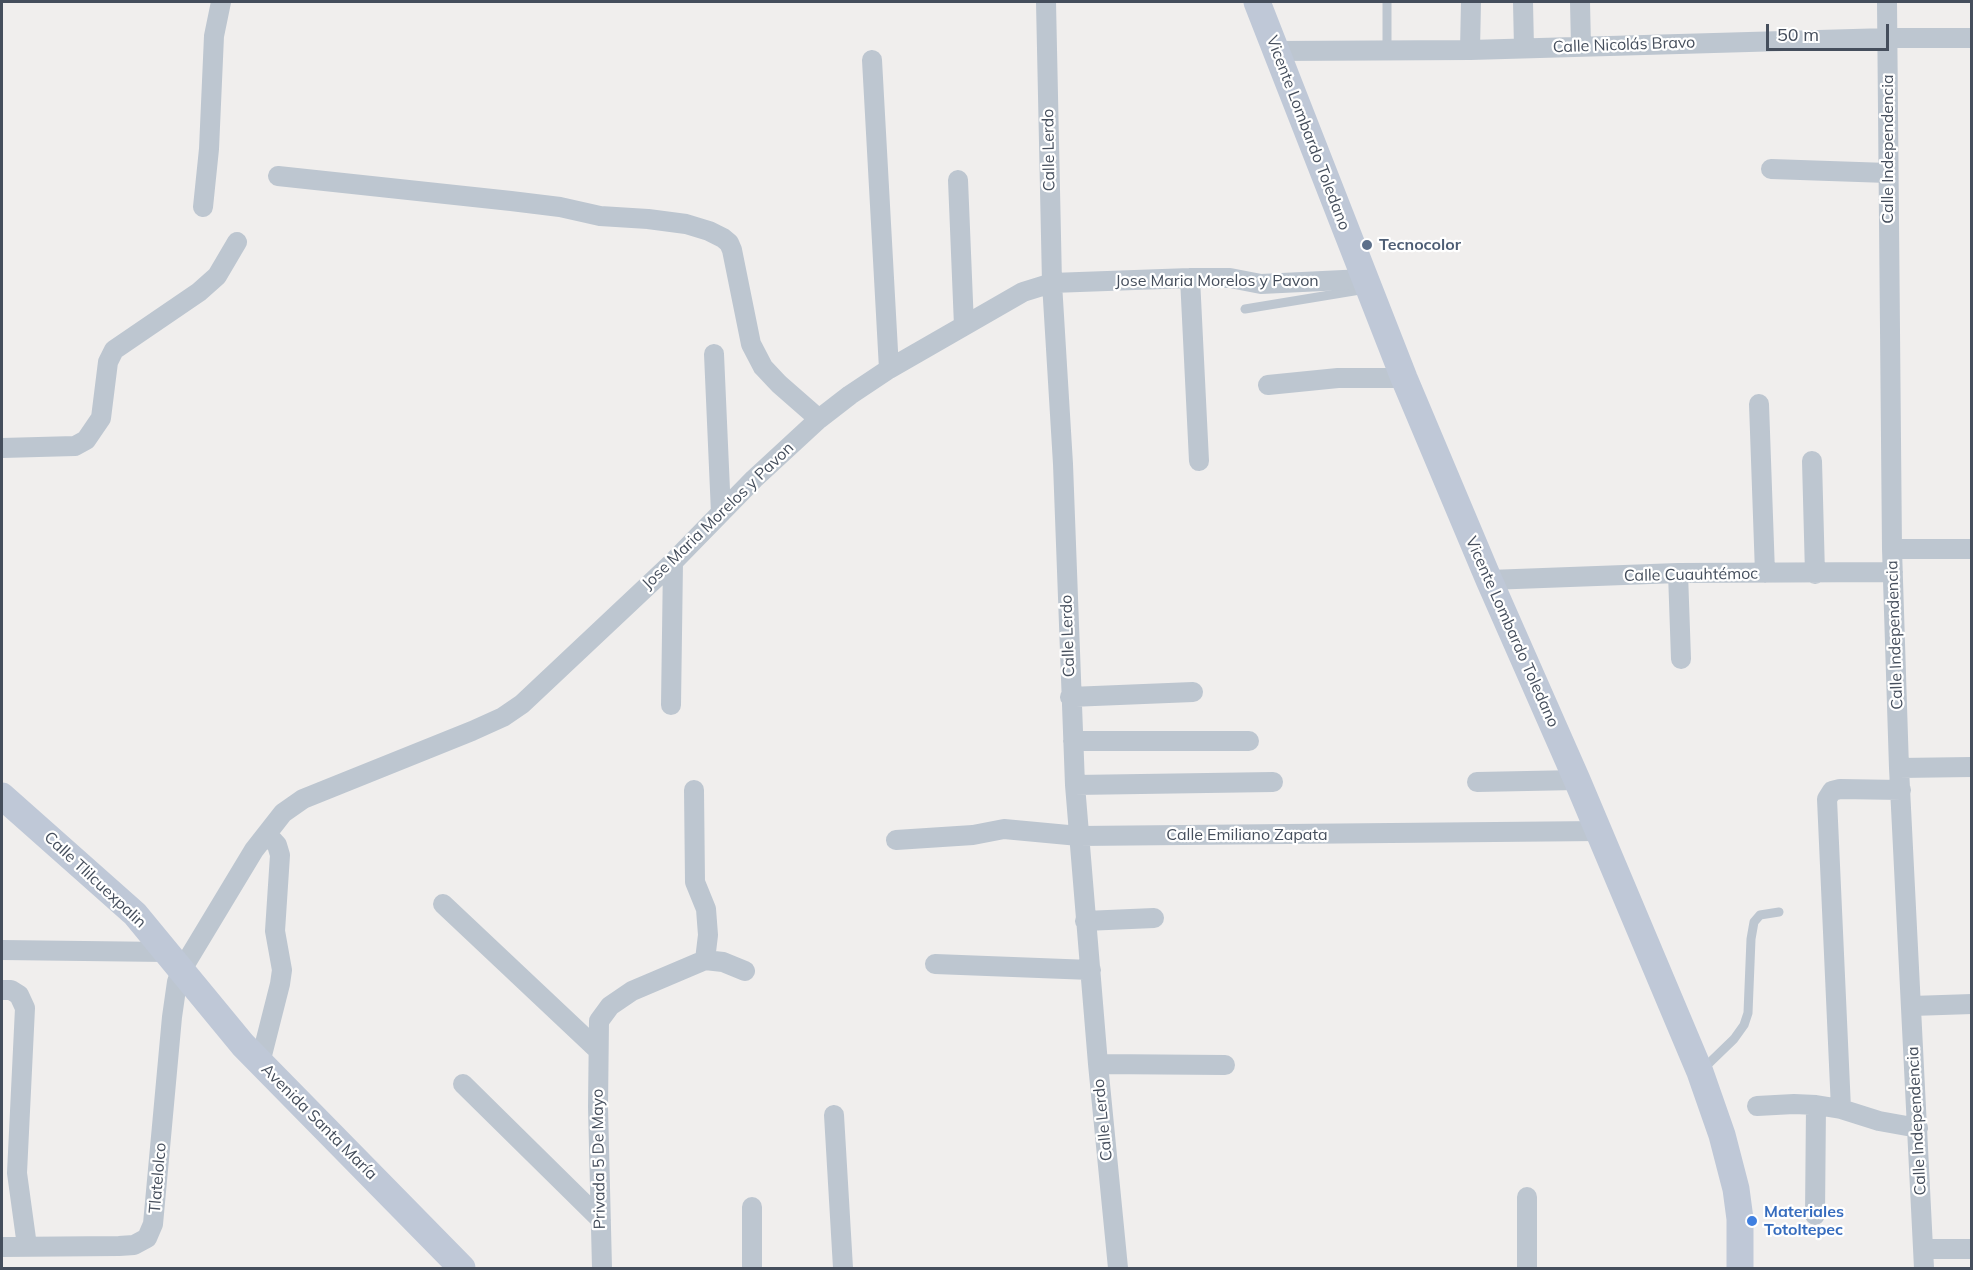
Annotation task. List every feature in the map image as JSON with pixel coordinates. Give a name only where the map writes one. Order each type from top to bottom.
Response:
[{"type":"main road","name":"Vicente Lombardo Toledano","points":[[1257,2],[1404,378],[1700,1072],[1719,1127],[1736,1189],[1740,1219],[1740,1269]]},
{"type":"main road","name":"Calle Tlilcuexpalin","points":[[2,796],[135,914],[174,961]]},
{"type":"main road","name":"Avenida Santa María","points":[[174,961],[260,1063],[462,1269]]},
{"type":"street","points":[[203,207],[209,148],[213,47],[221,2]]},
{"type":"street","name":"Calle Lerdo","points":[[1046,2],[1052,283],[1063,464],[1075,786],[1085,921],[1118,1269]]},
{"type":"street","points":[[1470,50],[1471,2]]},
{"type":"street","points":[[1523,2],[1524,48]]},
{"type":"street","points":[[1580,2],[1581,46]]},
{"type":"street","name":"Calle Independencia","points":[[1887,2],[1892,549],[1899,768],[1924,1259]]},
{"type":"street","name":"Calle Nicolás Bravo","points":[[1277,51],[1470,50],[1888,38],[1971,38]]},
{"type":"street","points":[[872,60],[889,369]]},
{"type":"street","points":[[1771,169],[1888,173]]},
{"type":"street","points":[[278,176],[560,207],[600,216],[676,223],[709,231],[723,238],[732,250],[750,344],[763,367],[778,384],[819,419]]},
{"type":"street","points":[[958,180],[964,326]]},
{"type":"street","points":[[2,448],[75,446],[86,440],[101,418],[108,362],[114,350],[199,292],[217,276],[237,242]]},
{"type":"street","points":[[1190,278],[1199,461]]},
{"type":"street","name":"Jose Maria Morelos y Pavon","points":[[174,961],[283,813],[303,800],[503,717],[522,704],[673,562],[819,419],[889,369],[1023,292],[1052,283],[1190,278],[1230,278],[1261,284],[1366,284]]},
{"type":"street","points":[[714,354],[721,513]]},
{"type":"street","points":[[1268,385],[1338,378],[1404,378]]},
{"type":"street","points":[[1759,404],[1765,573]]},
{"type":"street","points":[[1812,461],[1815,574]]},
{"type":"street","points":[[1892,549],[1971,549]]},
{"type":"street","points":[[671,705],[673,562]]},
{"type":"street","name":"Calle Cuauhtémoc","points":[[1489,580],[1678,573],[1893,572]]},
{"type":"street","points":[[1678,573],[1682,659]]},
{"type":"street","points":[[1070,697],[1193,692]]},
{"type":"street","points":[[1073,741],[1249,741]]},
{"type":"street","points":[[1899,768],[1971,767]]},
{"type":"street","points":[[1477,782],[1577,780]]},
{"type":"street","points":[[1075,786],[1273,782]]},
{"type":"street","points":[[1841,1109],[1827,799],[1833,791],[1840,789],[1901,790]]},
{"type":"street","points":[[694,790],[695,882],[706,909],[708,935],[705,960],[723,962],[745,971]]},
{"type":"street","name":"Calle Emiliano Zapata","points":[[896,840],[973,835],[1004,829],[1079,836],[1599,831]]},
{"type":"street","points":[[260,1063],[282,970],[275,931],[280,855],[277,845],[267,834]]},
{"type":"street","points":[[443,904],[598,1050]]},
{"type":"street","points":[[1085,921],[1154,918]]},
{"type":"street","points":[[2,950],[174,961]]},
{"type":"street","name":"Privada 5 De Mayo","points":[[602,1269],[599,1021],[610,1006],[632,991],[705,960]]},
{"type":"street","name":"Tlatelolco","points":[[2,1247],[119,1246],[134,1245],[147,1238],[153,1224],[177,982],[174,961]]},
{"type":"street","points":[[935,964],[1091,970]]},
{"type":"street","points":[[2,990],[10,990],[19,995],[25,1008],[17,1173],[27,1246]]},
{"type":"street","points":[[1912,1006],[1971,1004]]},
{"type":"street","points":[[1098,1064],[1225,1065]]},
{"type":"street","points":[[463,1084],[601,1220]]},
{"type":"street","points":[[1815,1215],[1816,1105]]},
{"type":"street","points":[[1757,1106],[1816,1105],[1918,1128]]},
{"type":"street","points":[[834,1115],[843,1269]]},
{"type":"street","points":[[1527,1197],[1527,1269]]},
{"type":"street","points":[[752,1207],[752,1269]]},
{"type":"street","points":[[1924,1259],[1971,1249]]},
{"type":"lane","points":[[1387,2],[1387,50]]},
{"type":"lane","points":[[1245,309],[1366,284]]},
{"type":"lane","points":[[1700,1072],[1734,1039],[1744,1025],[1748,1013],[1751,939],[1754,922],[1760,915],[1779,912]]},
{"type":"place","name":"Tecnocolor","points":[[1367,245]]},
{"type":"place","name":"Materiales Totoltepec","points":[[1752,1221]]}]
